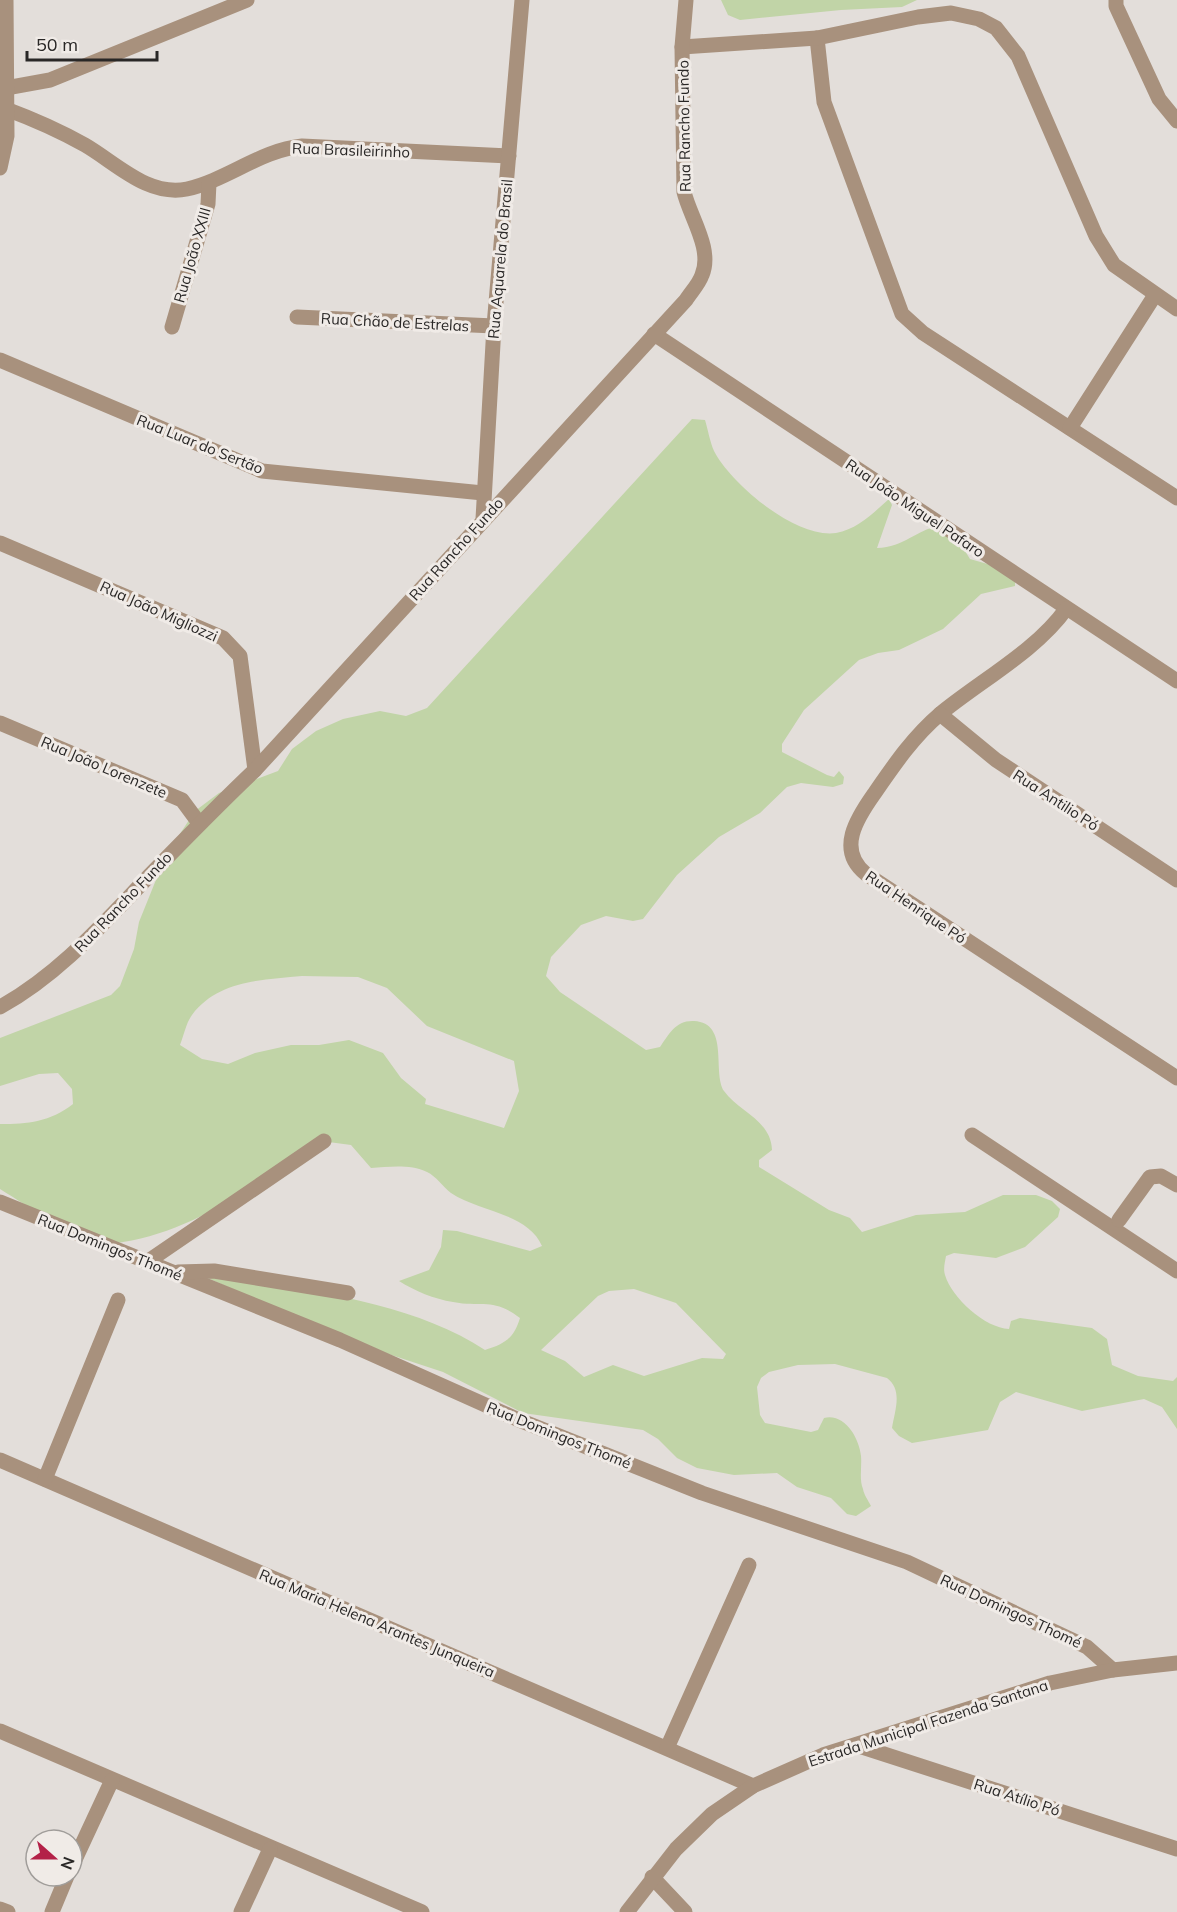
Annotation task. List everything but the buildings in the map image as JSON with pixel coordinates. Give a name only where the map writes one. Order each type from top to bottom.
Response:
[{"type":"street","points":[[0,168],[7,136],[6,0]]},
{"type":"street","points":[[6,88],[50,80],[247,0]]},
{"type":"street","name":"Rua Aquarela do Brasil","points":[[483,519],[494,326],[522,0]]},
{"type":"street","name":"Rua Rancho Fundo","points":[[0,1007],[26,993],[62,964],[199,823],[255,770],[686,300],[703,275],[704,246],[688,210],[684,192],[682,47],[686,0]]},
{"type":"street","points":[[1116,0],[1116,6],[1159,99],[1177,121]]},
{"type":"street","points":[[682,47],[817,38],[918,17],[951,13],[979,19],[996,28],[1018,56],[1096,236],[1114,266],[1177,309]]},
{"type":"street","points":[[817,38],[825,102],[902,314],[923,333],[1177,498]]},
{"type":"street","name":"Rua Brasileirinho","points":[[6,109],[84,144],[132,176],[168,191],[209,183],[282,148],[302,146],[509,156]]},
{"type":"street","name":"Rua João XXIII","points":[[172,327],[208,204],[209,183]]},
{"type":"street","points":[[1071,428],[1155,295]]},
{"type":"street","name":"Rua Chão de Estrelas","points":[[297,317],[494,326]]},
{"type":"street","name":"Rua João Miguel Pafaro","points":[[654,334],[1177,681]]},
{"type":"street","name":"Rua Luar do Sertão","points":[[0,360],[262,471],[483,493]]},
{"type":"street","name":"Rua João Migliozzi","points":[[0,543],[223,638],[240,656],[255,770]]},
{"type":"street","name":"Rua Henrique Pó","points":[[1066,609],[1047,632],[940,714],[911,741],[855,822],[852,856],[857,867],[1177,1078]]},
{"type":"street","name":"Rua Antilio Pó","points":[[940,714],[996,760],[1177,880]]},
{"type":"street","name":"Rua João Lorenzete","points":[[0,723],[182,800],[199,823]]},
{"type":"street","points":[[972,1136],[1177,1271]]},
{"type":"street","points":[[147,1262],[324,1141]]},
{"type":"street","points":[[1119,1220],[1150,1177],[1161,1176],[1177,1185]]},
{"type":"street","name":"Rua Domingos Thomé","points":[[0,1202],[340,1340],[519,1420],[702,1493],[907,1562],[1087,1647],[1113,1670]]},
{"type":"street","points":[[172,1272],[214,1270],[348,1293]]},
{"type":"street","points":[[45,1479],[118,1300]]},
{"type":"street","name":"Rua Maria Helena Arantes Junqueira","points":[[0,1460],[753,1786]]},
{"type":"street","points":[[667,1749],[749,1565]]},
{"type":"street","name":"Estrada Municipal Fazenda Santana","points":[[627,1912],[676,1849],[712,1814],[753,1786],[824,1755],[1050,1683],[1113,1670],[1177,1663]]},
{"type":"street","points":[[0,1731],[270,1849],[422,1912]]},
{"type":"street","name":"Rua Atílio Pó","points":[[856,1744],[1177,1849]]},
{"type":"street","points":[[84,1840],[112,1780]]},
{"type":"street","points":[[242,1912],[270,1849]]},
{"type":"street","points":[[652,1877],[685,1912]]},
{"type":"street","points":[[52,1912],[62,1888]]},
{"type":"street","points":[[0,1909],[8,1912]]},
{"type":"green space","points":[[721,0],[917,0],[902,7],[841,10],[740,20],[728,15]]},
{"type":"green space","points":[[692,419],[705,420],[714,451],[735,479],[766,507],[802,527],[820,533],[844,531],[865,520],[889,499],[892,505],[877,548],[892,546],[926,530],[936,528],[946,531],[957,540],[970,559],[998,567],[1015,576],[1015,586],[981,594],[943,629],[899,650],[878,653],[859,660],[804,710],[782,744],[782,752],[827,775],[834,777],[839,771],[844,777],[843,784],[833,787],[801,783],[787,787],[760,813],[719,837],[677,875],[643,919],[633,921],[606,916],[581,925],[551,957],[546,976],[560,992],[646,1050],[660,1047],[674,1029],[682,1023],[694,1021],[705,1024],[712,1030],[716,1039],[719,1072],[724,1091],[760,1124],[770,1140],[772,1150],[759,1160],[759,1167],[829,1210],[850,1218],[862,1232],[916,1215],[965,1212],[1003,1195],[1036,1195],[1052,1201],[1060,1209],[1058,1217],[1025,1247],[996,1258],[954,1253],[946,1256],[944,1270],[949,1284],[962,1302],[980,1318],[990,1323],[1009,1329],[1011,1321],[1020,1318],[1092,1328],[1107,1339],[1112,1365],[1138,1376],[1173,1381],[1177,1377],[1177,1429],[1162,1407],[1144,1399],[1082,1411],[1016,1392],[1000,1402],[988,1430],[912,1443],[899,1436],[892,1428],[896,1394],[895,1388],[887,1378],[835,1364],[798,1365],[769,1372],[761,1378],[757,1387],[760,1415],[765,1423],[811,1432],[818,1430],[824,1418],[832,1417],[850,1428],[860,1449],[862,1485],[871,1506],[856,1516],[847,1514],[831,1498],[797,1487],[777,1473],[734,1475],[697,1468],[677,1458],[658,1439],[643,1430],[523,1413],[443,1372],[361,1345],[196,1273],[307,1290],[383,1307],[454,1332],[485,1350],[498,1345],[512,1335],[520,1318],[495,1305],[464,1304],[439,1299],[399,1281],[429,1270],[441,1247],[443,1230],[457,1231],[530,1251],[542,1246],[526,1226],[462,1199],[420,1169],[371,1168],[351,1145],[321,1141],[251,1188],[202,1216],[150,1236],[106,1245],[61,1227],[0,1189],[0,1124],[38,1121],[56,1115],[73,1104],[72,1089],[58,1073],[39,1074],[0,1086],[0,1038],[111,995],[120,986],[134,949],[139,922],[166,855],[195,811],[219,793],[278,771],[292,749],[316,731],[343,719],[380,711],[406,716],[427,708]],"holes":[[[302,976],[358,977],[387,988],[427,1026],[514,1061],[519,1091],[504,1128],[425,1104],[426,1099],[401,1078],[383,1053],[349,1040],[319,1045],[291,1045],[255,1053],[228,1064],[202,1059],[180,1045],[192,1015],[203,1003],[215,995],[242,984]],[[634,1289],[676,1303],[726,1354],[723,1359],[702,1358],[644,1376],[613,1365],[584,1377],[565,1361],[541,1350],[598,1296],[609,1291]]]}]
